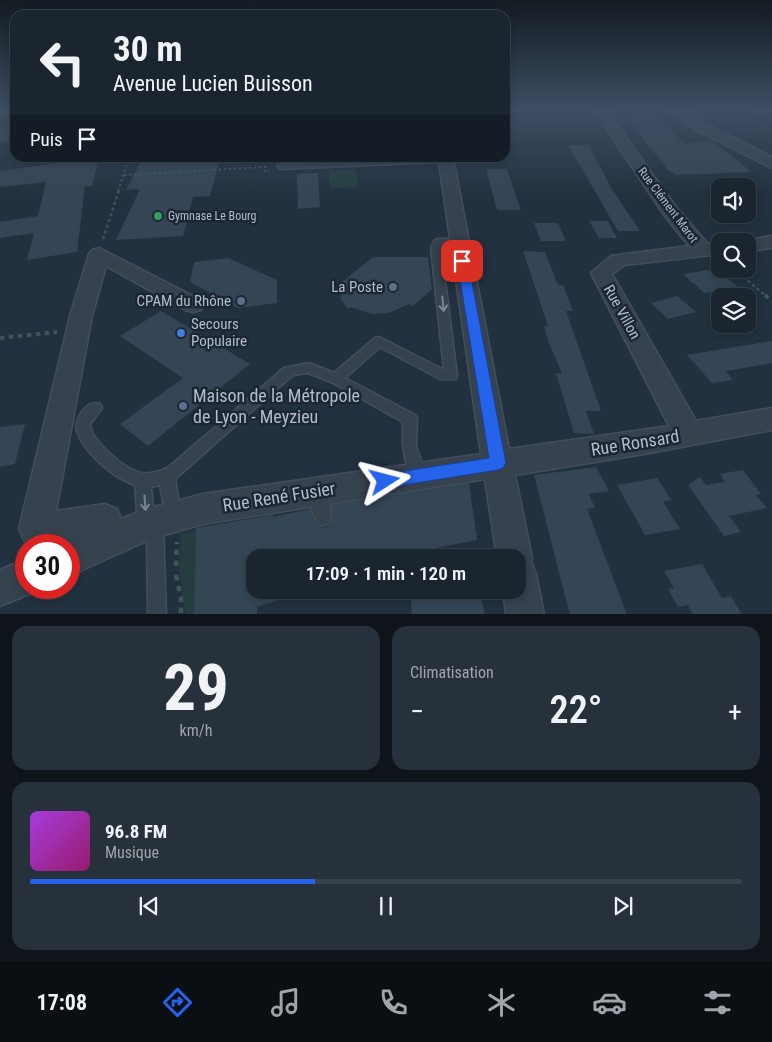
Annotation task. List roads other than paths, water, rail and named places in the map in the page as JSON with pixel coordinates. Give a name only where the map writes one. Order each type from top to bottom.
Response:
[{"type":"street","name":"Rue Clément Marot","points":[[620,139],[670,211],[711,248]]},
{"type":"street","points":[[724,139],[772,162]]},
{"type":"street","points":[[284,166],[361,162]]},
{"type":"street","points":[[447,162],[513,549]]},
{"type":"street","points":[[756,244],[772,242]]},
{"type":"street","name":"Rue Villon","points":[[688,434],[601,274],[618,260],[711,249]]},
{"type":"street","points":[[108,542],[106,520],[36,529],[78,330],[99,254],[193,305]]},
{"type":"street","name":"Rue Ronsard","points":[[498,463],[644,442],[772,419]]},
{"type":"street","name":"Rue René Fusier","points":[[80,554],[108,542],[203,509],[320,504],[418,476],[498,463]]},
{"type":"street","points":[[0,588],[15,582]]},
{"type":"street","points":[[522,599],[525,614]]},
{"type":"lane","points":[[336,379],[379,341],[445,376],[450,376],[436,248],[438,242],[460,242]]},
{"type":"lane","points":[[95,408],[83,422],[86,437],[115,469],[131,478],[143,481],[166,478],[289,371],[308,368],[336,379],[410,419],[409,446],[418,476]]},
{"type":"lane","points":[[157,614],[166,478]]},
{"type":"lane","points":[[143,481],[163,524]]},
{"type":"place","name":"Gymnase Le Bourg","points":[[158,216]]},
{"type":"place","name":"La Poste","points":[[393,287]]},
{"type":"place","name":"CPAM du Rhône","points":[[241,301]]},
{"type":"place","name":"Secours Populaire","points":[[181,333]]},
{"type":"place","name":"Maison de la Métropole de Lyon - Meyzieu","points":[[183,406]]}]
